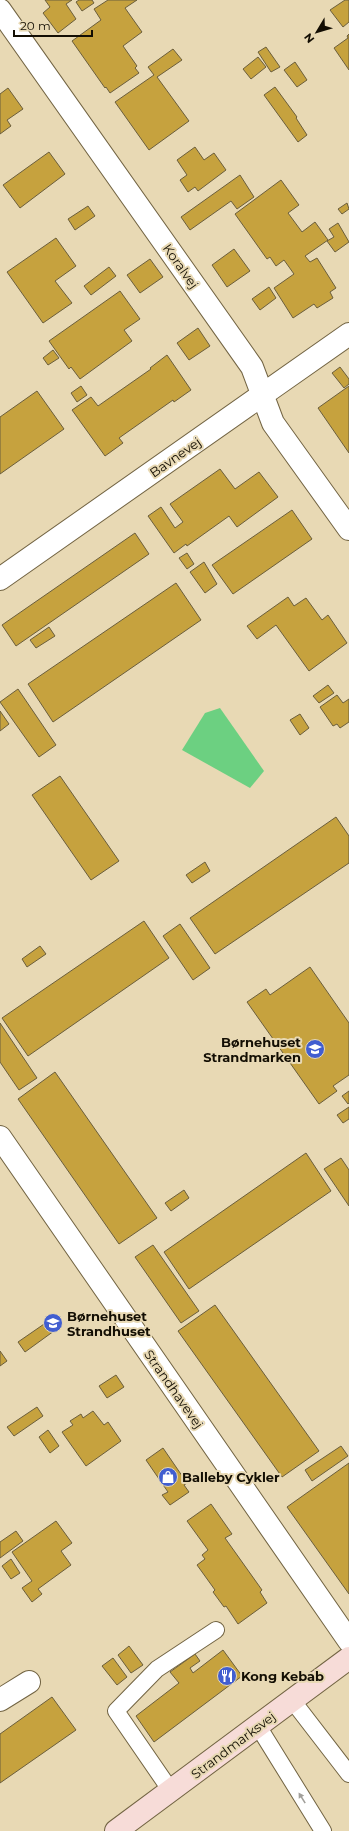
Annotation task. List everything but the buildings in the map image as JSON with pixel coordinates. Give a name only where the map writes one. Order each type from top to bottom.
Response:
[{"type":"street","name":"Koralvej","points":[[0,10],[252,367],[273,423],[349,529]]},
{"type":"street","name":"Bavnevej","points":[[0,580],[349,334]]},
{"type":"street","name":"Strandhavevej","points":[[0,1137],[349,1640]]},
{"type":"street","name":"Strandmarksvej","points":[[116,1831],[349,1658]]},
{"type":"street","points":[[0,1700],[29,1682]]},
{"type":"lane","points":[[171,1791],[116,1711],[157,1669],[216,1630]]},
{"type":"lane","points":[[292,1700],[349,1774]]},
{"type":"lane","points":[[258,1726],[323,1831]]},
{"type":"green space","points":[[220,708],[264,771],[250,788],[182,750],[205,713]]},
{"type":"place","name":"Børnehuset Strandmarken","points":[[315,1049]]},
{"type":"place","name":"Børnehuset Strandhuset","points":[[53,1323]]},
{"type":"place","name":"Balleby Cykler","points":[[168,1477]]},
{"type":"place","name":"Kong Kebab","points":[[227,1676]]}]
